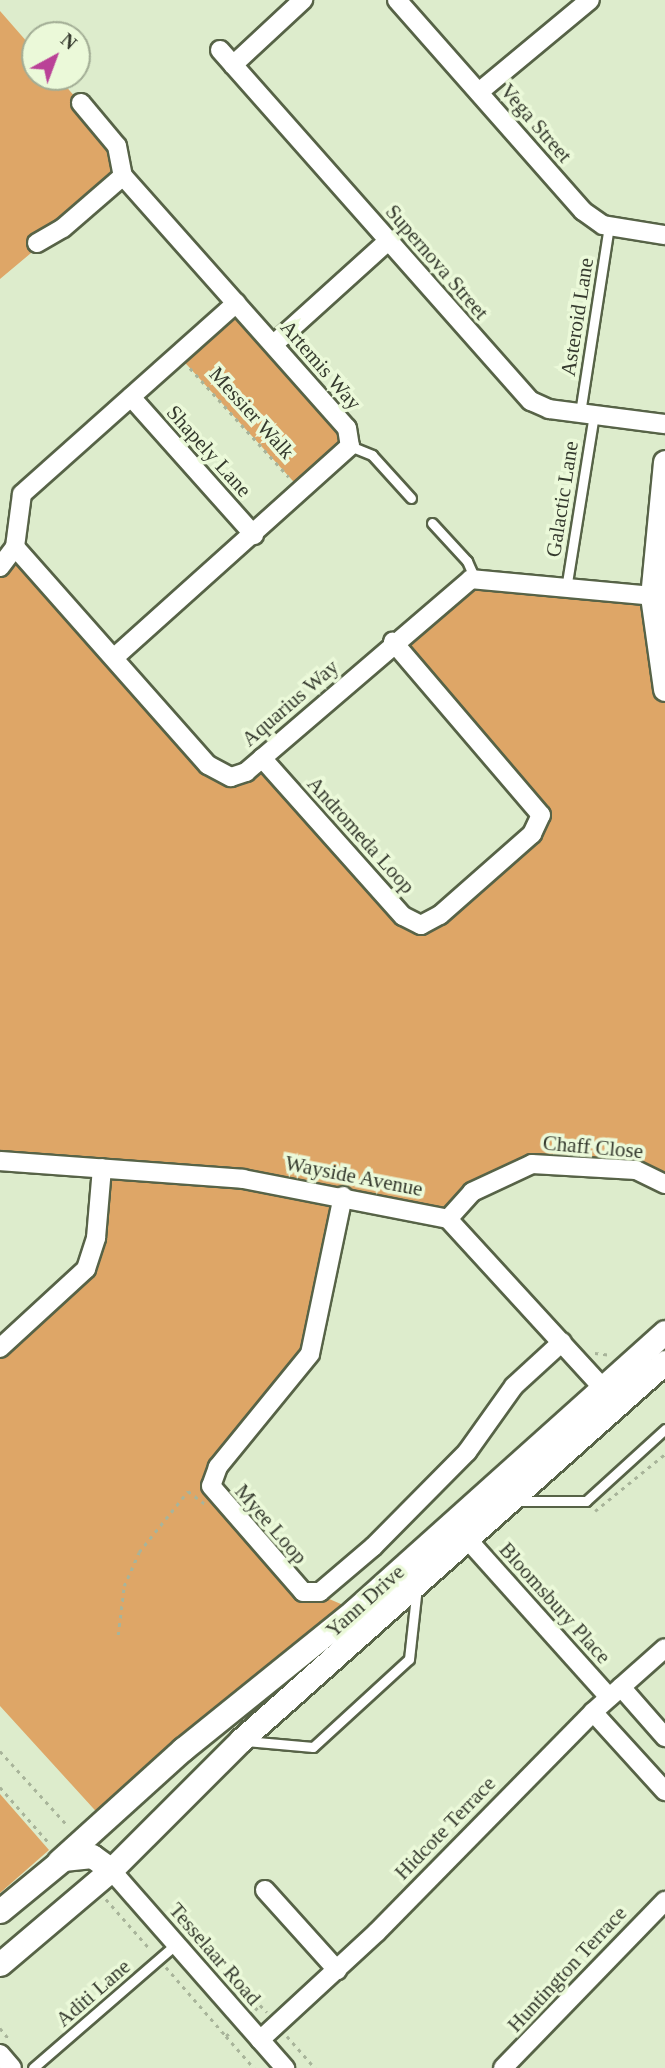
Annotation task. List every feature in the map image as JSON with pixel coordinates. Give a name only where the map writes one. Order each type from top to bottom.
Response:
[{"type":"street","points":[[233,65],[303,0]]},
{"type":"street","name":"Vega Street","points":[[397,0],[583,211],[609,225],[665,236]]},
{"type":"street","points":[[479,92],[590,0]]},
{"type":"street","name":"Supernova Street","points":[[220,50],[520,391],[549,409],[665,424]]},
{"type":"street","name":"Artemis Way","points":[[81,103],[117,146],[123,176],[347,428],[351,446],[303,492],[114,658]]},
{"type":"street","points":[[37,243],[63,228],[123,176]]},
{"type":"street","points":[[274,344],[388,241]]},
{"type":"street","points":[[0,567],[15,547],[22,494],[236,303]]},
{"type":"street","name":"Shapely Lane","points":[[131,397],[254,535]]},
{"type":"street","points":[[665,461],[659,596],[665,689]]},
{"type":"street","name":"Aquarius Way","points":[[15,547],[219,774],[246,772],[457,586],[475,579]]},
{"type":"street","points":[[475,579],[659,596]]},
{"type":"street","name":"Andromeda Loop","points":[[262,758],[403,916],[421,925],[451,906],[532,834],[541,815],[393,642]]},
{"type":"street","name":"Wayside Avenue","points":[[0,1161],[243,1179],[344,1196],[448,1219]]},
{"type":"street","name":"Chaff Close","points":[[448,1219],[472,1192],[532,1164],[636,1170],[665,1184]]},
{"type":"street","points":[[0,1348],[86,1269],[96,1238],[102,1168]]},
{"type":"street","name":"Myee Loop","points":[[344,1196],[310,1354],[218,1467],[211,1486],[215,1494],[303,1592],[320,1592],[467,1452],[506,1396],[562,1342]]},
{"type":"street","points":[[448,1219],[618,1405]]},
{"type":"street","name":"Yann Drive","points":[[0,1911],[53,1852],[80,1839],[345,1619],[665,1332]]},
{"type":"street","name":"Yann Drive","points":[[0,1964],[111,1870],[241,1740],[418,1586],[665,1362]]},
{"type":"street","name":"Bloomsbury Place","points":[[468,1540],[615,1692],[665,1737]]},
{"type":"street","name":"Hidcote Terrace","points":[[260,2040],[337,1970],[593,1712],[665,1648]]},
{"type":"street","points":[[593,1712],[665,1791]]},
{"type":"street","points":[[53,1852],[92,1856],[111,1870]]},
{"type":"street","name":"Tesselaar Road","points":[[111,1870],[285,2068]]},
{"type":"street","points":[[265,1890],[337,1970]]},
{"type":"street","name":"Huntington Terrace","points":[[503,2068],[665,1901]]},
{"type":"street","points":[[0,2054],[12,2068]]},
{"type":"lane","name":"Asteroid Lane","points":[[587,414],[609,225]]},
{"type":"lane","name":"Galactic Lane","points":[[566,589],[587,414]]},
{"type":"lane","points":[[351,446],[372,455],[411,498]]},
{"type":"lane","points":[[432,523],[467,561],[475,579]]},
{"type":"lane","points":[[512,1501],[586,1501],[665,1429]]},
{"type":"lane","points":[[241,1740],[313,1747],[410,1658],[418,1586]]},
{"type":"lane","name":"Aditi Lane","points":[[33,2068],[176,1944]]},
{"type":"path","name":"Messier Walk","points":[[178,355],[303,492]]},
{"type":"path","points":[[586,1501],[597,1514],[665,1454]]},
{"type":"path","points":[[118,1635],[124,1586],[144,1544],[188,1492],[202,1507],[215,1494]]},
{"type":"path","points":[[0,1751],[80,1839]]},
{"type":"path","points":[[0,1787],[53,1852]]},
{"type":"path","points":[[226,2036],[254,2068]]},
{"type":"shaded area","points":[[0,11],[21,35],[21,91],[70,91],[117,146],[123,176],[0,279]]},
{"type":"shaded area","points":[[236,303],[350,440],[303,492],[178,355]]},
{"type":"shaded area","points":[[15,547],[219,774],[262,758],[421,925],[541,815],[393,642],[457,586],[652,596],[665,689],[665,1184],[650,1175],[515,1168],[448,1219],[344,1196],[318,1329],[213,1477],[294,1584],[355,1610],[103,1819],[0,1706],[0,1348],[79,1277],[102,1169],[0,1161],[0,567]]},
{"type":"shaded area","points":[[0,1794],[49,1850],[0,1893]]}]
